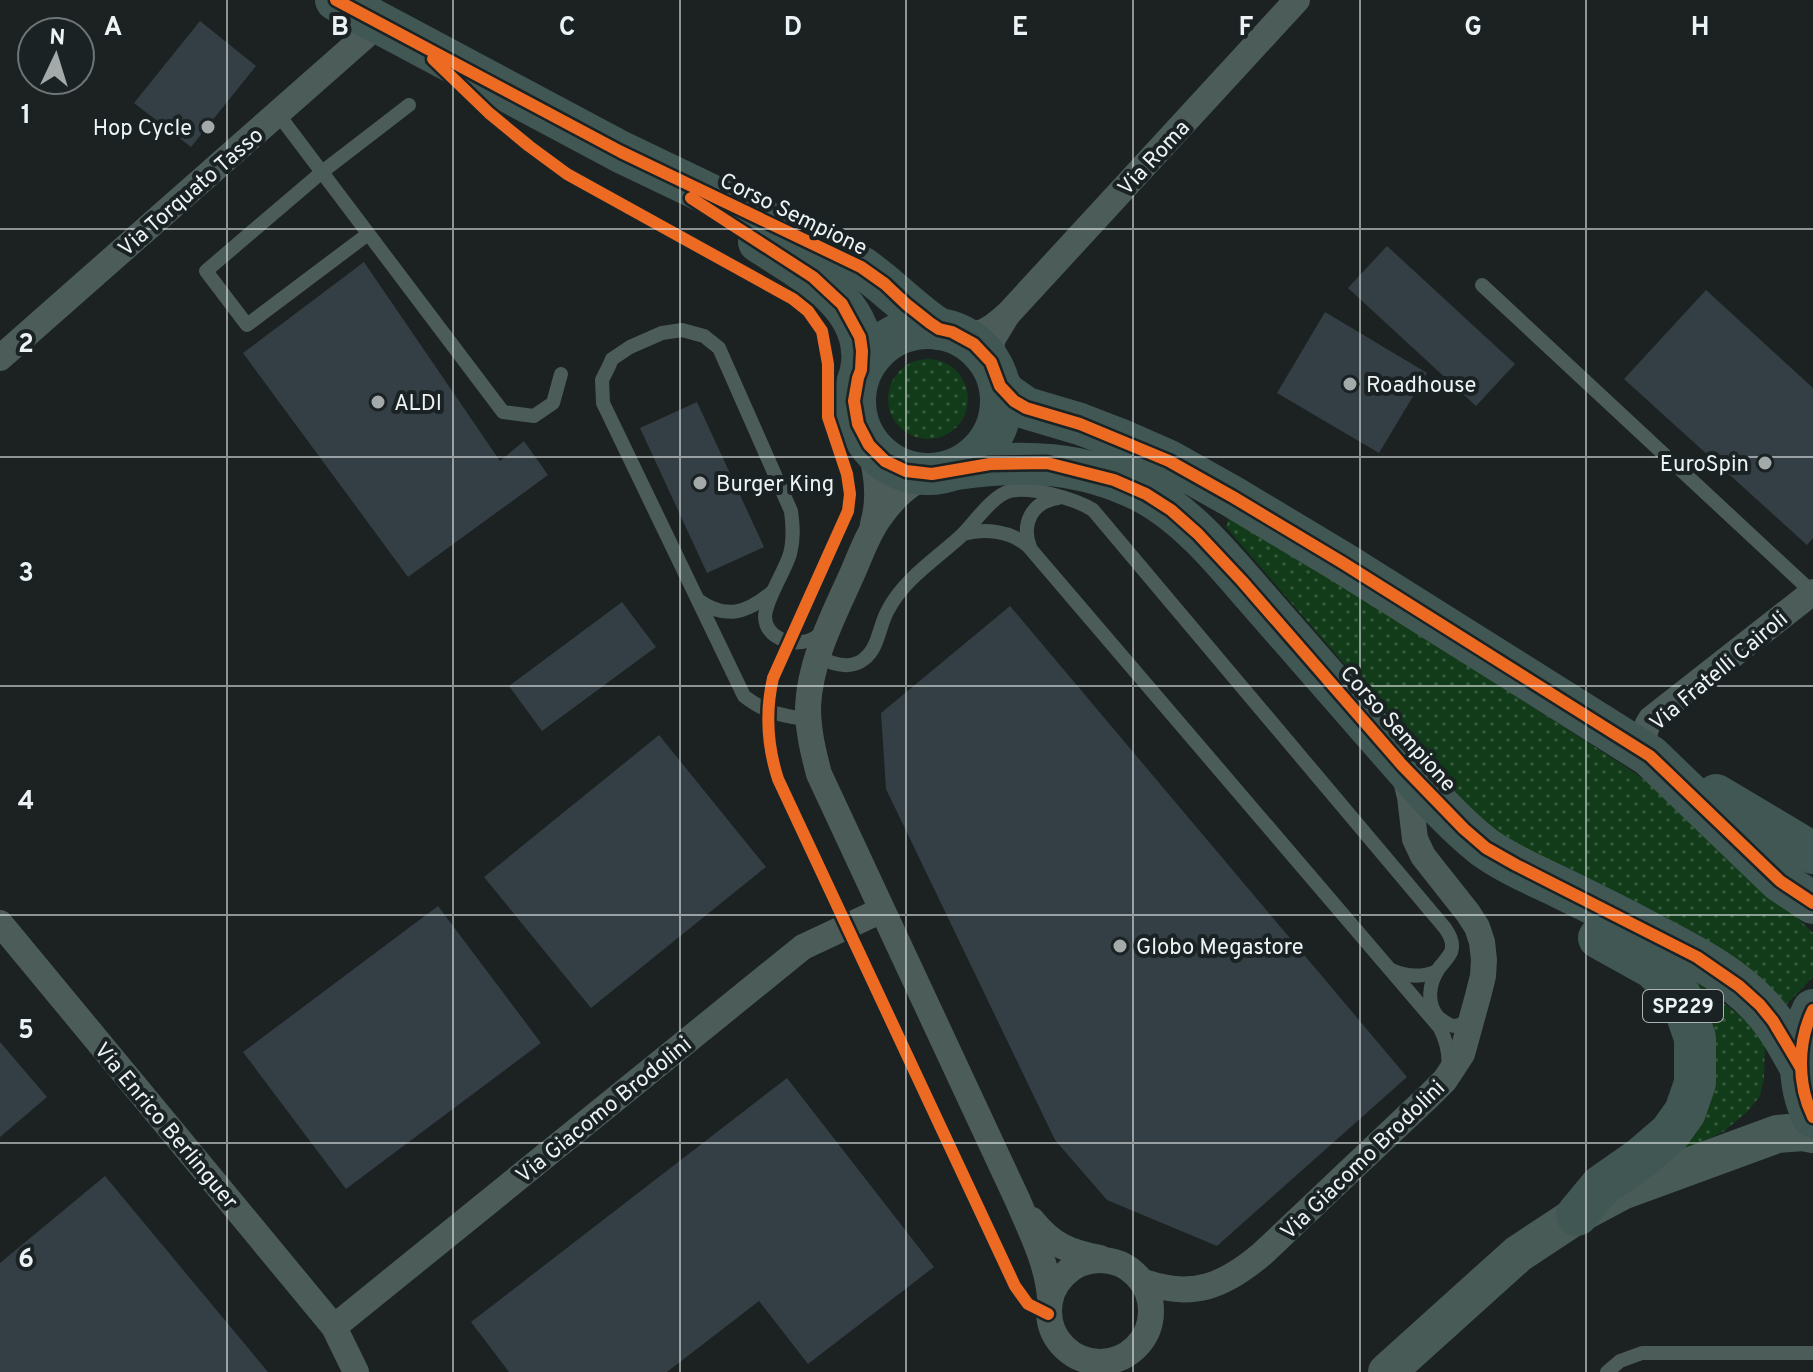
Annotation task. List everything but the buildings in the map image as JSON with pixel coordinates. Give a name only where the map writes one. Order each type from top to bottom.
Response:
[{"type":"main road","name":"Corso Sempione","points":[[336,0],[621,152],[861,267],[885,284],[917,314],[945,330]]},
{"type":"main road","name":"Corso Sempione","points":[[621,152],[800,268],[830,291],[842,304],[860,337],[861,370]]},
{"type":"main road","points":[[995,374],[1001,411],[993,435],[977,455],[944,471],[906,471],[885,461],[869,445],[858,424],[854,401],[858,378],[868,357],[885,341],[906,330],[929,327],[945,330],[974,344],[995,374],[1006,394],[1026,408],[1119,439],[1169,461],[1233,497],[1650,756],[1813,853]]},
{"type":"main road","name":"Corso Sempione","points":[[944,471],[990,464],[1047,463],[1114,480],[1146,494],[1171,510],[1242,581],[1402,765],[1464,829],[1486,848],[1697,957],[1739,986],[1773,1021],[1805,1090]]},
{"type":"main road","points":[[1650,756],[1780,881],[1813,903]]},
{"type":"main road","name":"SP229","points":[[1486,848],[1514,894],[1653,968],[1680,995],[1695,1038],[1695,1083],[1685,1112],[1670,1133],[1601,1186],[1577,1215]]},
{"type":"main road","points":[[1709,1158],[1773,1121],[1805,1090],[1804,1034],[1813,1010]]},
{"type":"main road","name":"SP229","points":[[1387,1372],[1518,1254],[1577,1215],[1622,1191],[1777,1134],[1813,1134]]},
{"type":"street","name":"Via Roma","points":[[1008,314],[1297,0]]},
{"type":"street","name":"Via Torquato Tasso","points":[[0,358],[380,23]]},
{"type":"street","points":[[945,330],[968,335],[985,332],[1008,314]]},
{"type":"street","points":[[995,374],[992,340],[1008,314]]},
{"type":"street","points":[[869,445],[878,482],[875,517],[869,535]]},
{"type":"street","points":[[944,471],[905,487],[879,517],[869,535],[827,630],[814,668],[808,706],[810,740],[819,774],[1044,1262],[1050,1297],[1048,1314],[1053,1332],[1063,1347],[1078,1357],[1095,1362],[1113,1361],[1128,1355],[1149,1330],[1152,1313],[1144,1282],[1133,1270],[1118,1262],[1063,1248],[1042,1232],[1018,1201]]},
{"type":"street","name":"Via Fratelli Cairoli","points":[[1650,756],[1644,746],[1644,735],[1651,719],[1813,592]]},
{"type":"street","name":"Via Giacomo Brodolini","points":[[1144,1282],[1166,1289],[1196,1289],[1210,1287],[1243,1271],[1445,1080],[1462,1054],[1483,976],[1482,942],[1468,913],[1423,856],[1415,839],[1402,765]]},
{"type":"street","name":"Via Giacomo Brodolini","points":[[334,1327],[803,947],[882,910]]},
{"type":"street","name":"Via Enrico Berlinguer","points":[[0,923],[334,1327],[356,1372]]},
{"type":"street","points":[[1050,1297],[1058,1281],[1071,1268],[1086,1261],[1102,1259]]},
{"type":"lane","points":[[368,234],[247,325],[206,271],[322,172],[409,105]]},
{"type":"lane","points":[[278,114],[503,412],[534,416],[553,403],[561,374]]},
{"type":"lane","points":[[1482,285],[1813,592]]},
{"type":"lane","points":[[809,720],[760,708],[744,696],[603,403],[602,380],[612,359],[662,333],[682,330],[704,336],[719,348],[791,511],[794,535],[765,614],[767,626],[776,638],[793,642],[808,641],[827,630]]},
{"type":"lane","points":[[818,657],[844,665],[853,665],[867,657],[897,596],[1006,492],[1023,490],[1065,497],[1084,504],[1093,510],[1445,928],[1450,937],[1451,952],[1437,971],[1430,993],[1431,1003],[1441,1020],[1455,1026],[1468,1019],[1474,1011]]},
{"type":"lane","points":[[1032,551],[1026,532],[1029,516],[1034,508],[1043,503],[1065,497]]},
{"type":"lane","points":[[962,534],[982,531],[1009,535],[1032,551],[1440,1028],[1449,1054],[1445,1080]]},
{"type":"lane","points":[[697,600],[723,612],[739,611],[757,605],[774,590]]},
{"type":"lane","points":[[1390,970],[1415,976],[1437,971]]},
{"type":"lane","points":[[1607,1372],[1620,1361],[1642,1353],[1813,1353]]},
{"type":"green space","points":[[928,359],[943,362],[956,371],[965,384],[968,399],[965,414],[956,427],[943,436],[928,439],[913,436],[900,427],[891,414],[888,399],[891,384],[900,371],[913,362]]},
{"type":"green space","points":[[1231,513],[1632,771],[1705,823],[1813,933],[1813,977],[1785,1006],[1541,862],[1477,818],[1226,527]]},
{"type":"green space","points":[[1698,983],[1753,1026],[1765,1041],[1764,1078],[1760,1096],[1747,1112],[1723,1132],[1681,1152],[1695,986]]},
{"type":"cycle path","points":[[336,0],[621,152],[861,267],[930,323],[974,344],[991,362],[1000,386],[1014,401],[1169,461],[1343,563],[1650,756],[1780,881],[1813,903]]},
{"type":"cycle path","points":[[433,59],[489,113],[567,174],[793,299],[808,311],[822,331],[828,364],[828,417],[847,474],[850,494],[848,511],[773,678],[768,716],[774,766],[1015,1286],[1028,1304],[1048,1314]]},
{"type":"cycle path","points":[[691,198],[813,277],[842,304],[860,337],[862,351],[854,401],[858,424],[869,445],[885,461],[906,471],[932,474],[990,464],[1047,463],[1114,480],[1146,494],[1171,510],[1242,581],[1402,765],[1464,829],[1486,848],[1697,957],[1739,986],[1773,1021],[1801,1068]]},
{"type":"cycle path","points":[[1813,1010],[1804,1036],[1801,1064],[1804,1091],[1813,1117]]},
{"type":"place","name":"Hop Cycle","points":[[208,127]]},
{"type":"place","name":"Roadhouse","points":[[1350,384]]},
{"type":"place","name":"ALDI","points":[[378,402]]},
{"type":"place","name":"EuroSpin","points":[[1765,463]]},
{"type":"place","name":"Burger King","points":[[700,483]]},
{"type":"place","name":"Globo Megastore","points":[[1120,946]]}]
